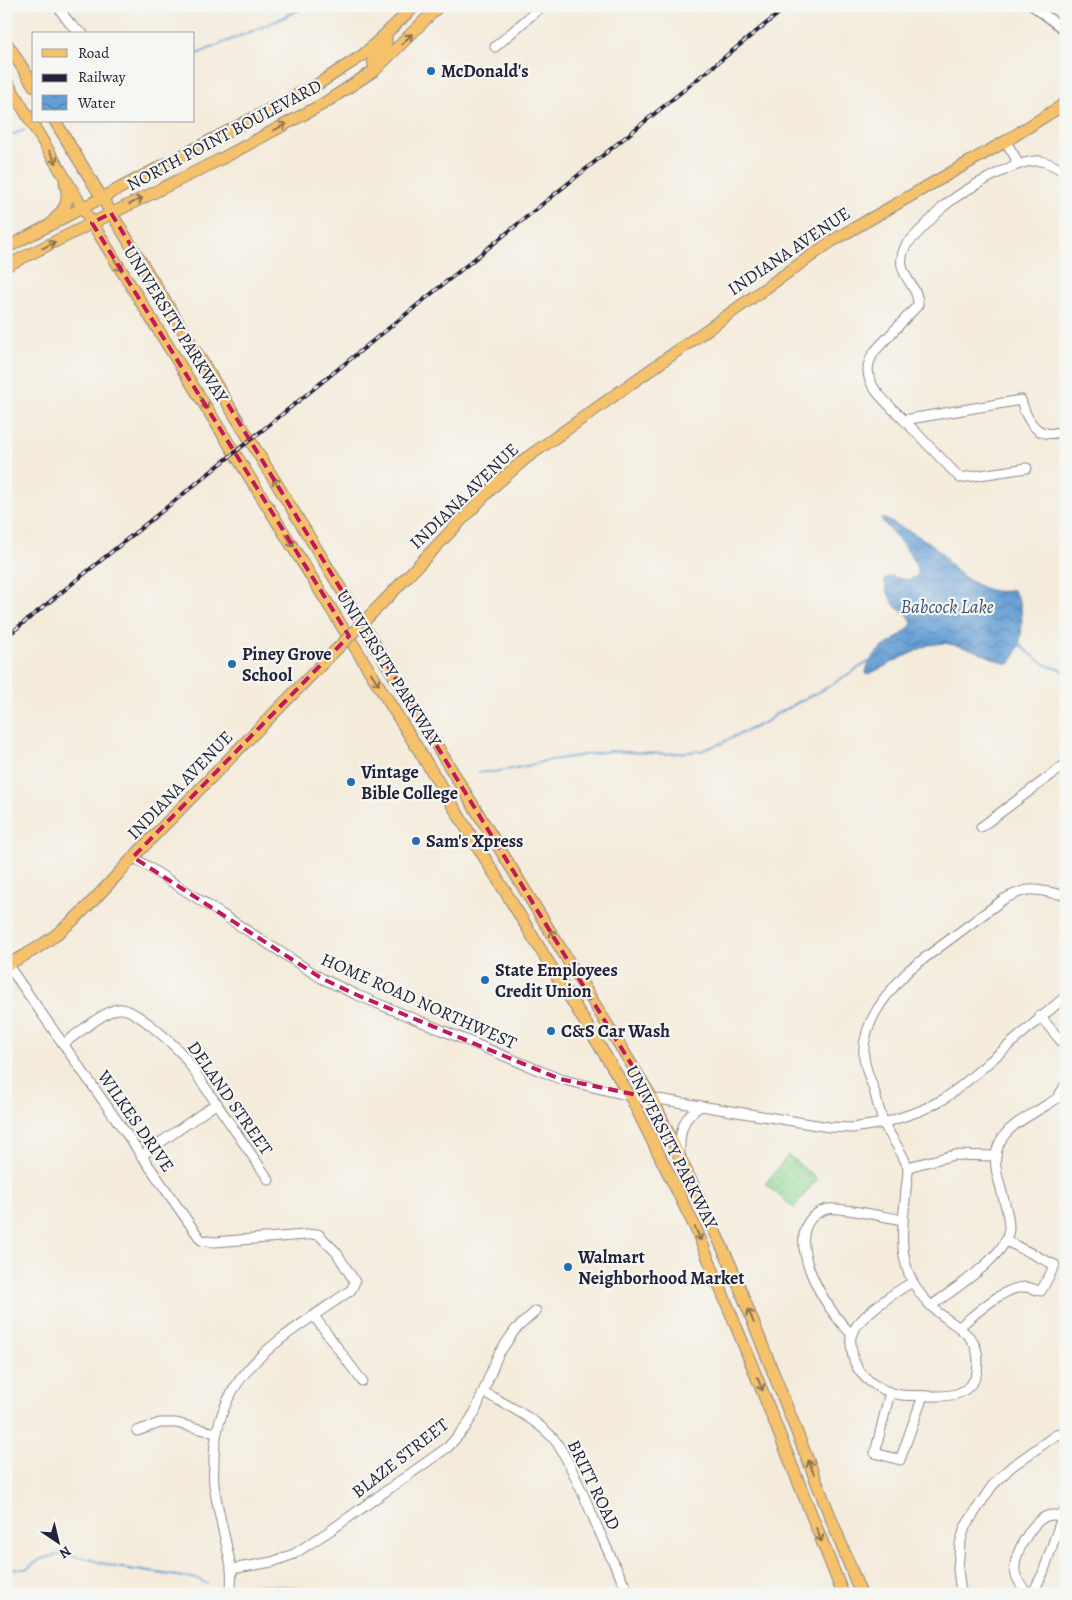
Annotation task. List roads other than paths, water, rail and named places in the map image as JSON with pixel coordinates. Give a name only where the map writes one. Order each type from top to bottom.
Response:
[{"type":"main road","name":"NORTH POINT BOULEVARD","points":[[6,248],[318,84],[363,55],[415,6]]},
{"type":"main road","name":"NORTH POINT BOULEVARD","points":[[6,266],[222,159],[323,104],[375,70],[439,6]]},
{"type":"main road","points":[[375,70],[373,59],[386,46],[387,39],[385,35]]},
{"type":"main road","points":[[6,42],[32,83]]},
{"type":"main road","points":[[350,87],[351,81],[365,67],[363,55]]},
{"type":"main road","name":"UNIVERSITY PARKWAY","points":[[6,80],[92,224],[255,484],[630,1096],[696,1229],[843,1594]]},
{"type":"main road","name":"INDIANA AVENUE","points":[[7,964],[36,950],[64,930],[92,904],[133,857],[495,485],[525,459],[832,240],[1008,146],[1066,103]]},
{"type":"main road","name":"UNIVERSITY PARKWAY","points":[[56,122],[652,1098],[731,1266],[861,1594]]},
{"type":"main road","points":[[49,226],[60,214],[68,200],[64,176]]},
{"type":"street","points":[[58,6],[64,17],[79,32]]},
{"type":"street","points":[[495,47],[542,6]]},
{"type":"street","points":[[1033,6],[1066,31]]},
{"type":"street","points":[[1008,146],[1017,162],[1014,166]]},
{"type":"street","points":[[1027,468],[960,478],[873,387],[867,372],[870,359],[875,351],[918,305],[918,298],[903,271],[903,251],[906,245],[951,200],[995,174],[1027,162],[1041,161],[1066,172]]},
{"type":"street","points":[[904,420],[1020,400],[1025,416],[1034,427],[1048,433],[1066,429]]},
{"type":"street","points":[[981,827],[1066,764]]},
{"type":"street","name":"HOME ROAD NORTHWEST","points":[[133,857],[321,978],[357,995],[560,1078],[630,1096],[829,1127],[852,1128],[884,1123],[920,1111],[944,1098],[966,1082],[1040,1016],[1066,996]]},
{"type":"street","points":[[913,1282],[861,1321],[852,1334],[852,1356],[859,1370],[870,1382],[890,1392],[902,1395],[923,1396],[958,1394],[969,1387],[974,1380],[977,1374],[978,1355],[971,1337],[931,1306],[913,1282],[905,1262],[903,1220],[908,1167],[884,1123],[865,1061],[865,1041],[870,1022],[901,978],[1004,898],[1031,889],[1066,895]]},
{"type":"street","name":"WILKES DRIVE","points":[[7,964],[201,1240],[214,1242],[318,1234],[336,1252],[355,1282],[351,1290],[314,1316]]},
{"type":"street","name":"DELAND STREET","points":[[62,1044],[102,1016],[118,1009],[130,1011],[170,1040],[183,1054],[268,1180]]},
{"type":"street","points":[[1040,1016],[1066,1047]]},
{"type":"street","points":[[931,1306],[984,1266],[1006,1241],[1010,1228],[996,1170],[998,1145],[1012,1127],[1057,1098],[1066,1084]]},
{"type":"street","points":[[141,1156],[217,1103]]},
{"type":"street","points":[[680,1157],[680,1143],[685,1120],[689,1113],[701,1106]]},
{"type":"street","points":[[908,1167],[954,1155],[996,1156]]},
{"type":"street","points":[[852,1334],[834,1314],[819,1290],[803,1242],[805,1229],[814,1216],[831,1208],[903,1220]]},
{"type":"street","points":[[959,1327],[1012,1289],[1025,1287],[1041,1291],[1055,1265],[1006,1241]]},
{"type":"street","name":"BLAZE STREET","points":[[231,1569],[272,1562],[294,1554],[339,1525],[448,1447],[465,1428],[475,1412],[498,1355],[516,1330],[536,1311]]},
{"type":"street","points":[[231,1594],[231,1569],[214,1483],[216,1433],[222,1414],[239,1378],[252,1363],[314,1316],[362,1381]]},
{"type":"street","name":"BRITT ROAD","points":[[484,1392],[529,1418],[559,1446],[630,1594]]},
{"type":"street","points":[[890,1392],[875,1453],[900,1460],[923,1396]]},
{"type":"street","points":[[137,1431],[160,1423],[176,1423],[216,1433]]},
{"type":"street","points":[[961,1594],[958,1569],[960,1544],[965,1527],[992,1486],[1011,1467],[1056,1435],[1066,1433]]},
{"type":"street","points":[[1062,1515],[1047,1516],[1032,1526],[1018,1555],[1015,1570],[1019,1583],[1030,1594],[1043,1573],[1066,1505]]},
{"type":"water","name":"Babcock Lake","points":[[881,519],[885,519],[930,543],[955,570],[978,585],[999,591],[1012,589],[1020,603],[1022,626],[1017,650],[1010,663],[1007,664],[971,649],[945,643],[928,645],[867,675],[866,672],[873,656],[906,631],[912,624],[908,616],[896,607],[892,601],[884,580],[890,576],[909,580],[918,575],[917,568],[909,553]]},
{"type":"waterway","points":[[195,55],[274,22],[307,6]]},
{"type":"waterway","points":[[6,137],[24,130]]},
{"type":"waterway","points":[[1018,643],[1048,666],[1066,671]]},
{"type":"waterway","points":[[479,772],[494,772],[545,761],[610,751],[667,754],[700,751],[720,744],[766,722],[776,714],[826,688],[868,662]]},
{"type":"waterway","points":[[6,1568],[26,1569],[41,1559],[61,1554],[85,1558],[116,1567],[198,1579],[207,1584]]},
{"type":"waterway","points":[[250,1585],[291,1587],[318,1594]]},
{"type":"railway","points":[[6,637],[788,6]]},
{"type":"place","name":"McDonald's","points":[[431,71]]},
{"type":"place","name":"Piney Grove School","points":[[232,664]]},
{"type":"place","name":"Vintage Bible College","points":[[351,782]]},
{"type":"place","name":"Sam's Xpress","points":[[416,841]]},
{"type":"place","name":"State Employees Credit Union","points":[[485,980]]},
{"type":"place","name":"C&S Car Wash","points":[[551,1031]]},
{"type":"place","name":"Walmart Neighborhood Market","points":[[568,1267]]}]
